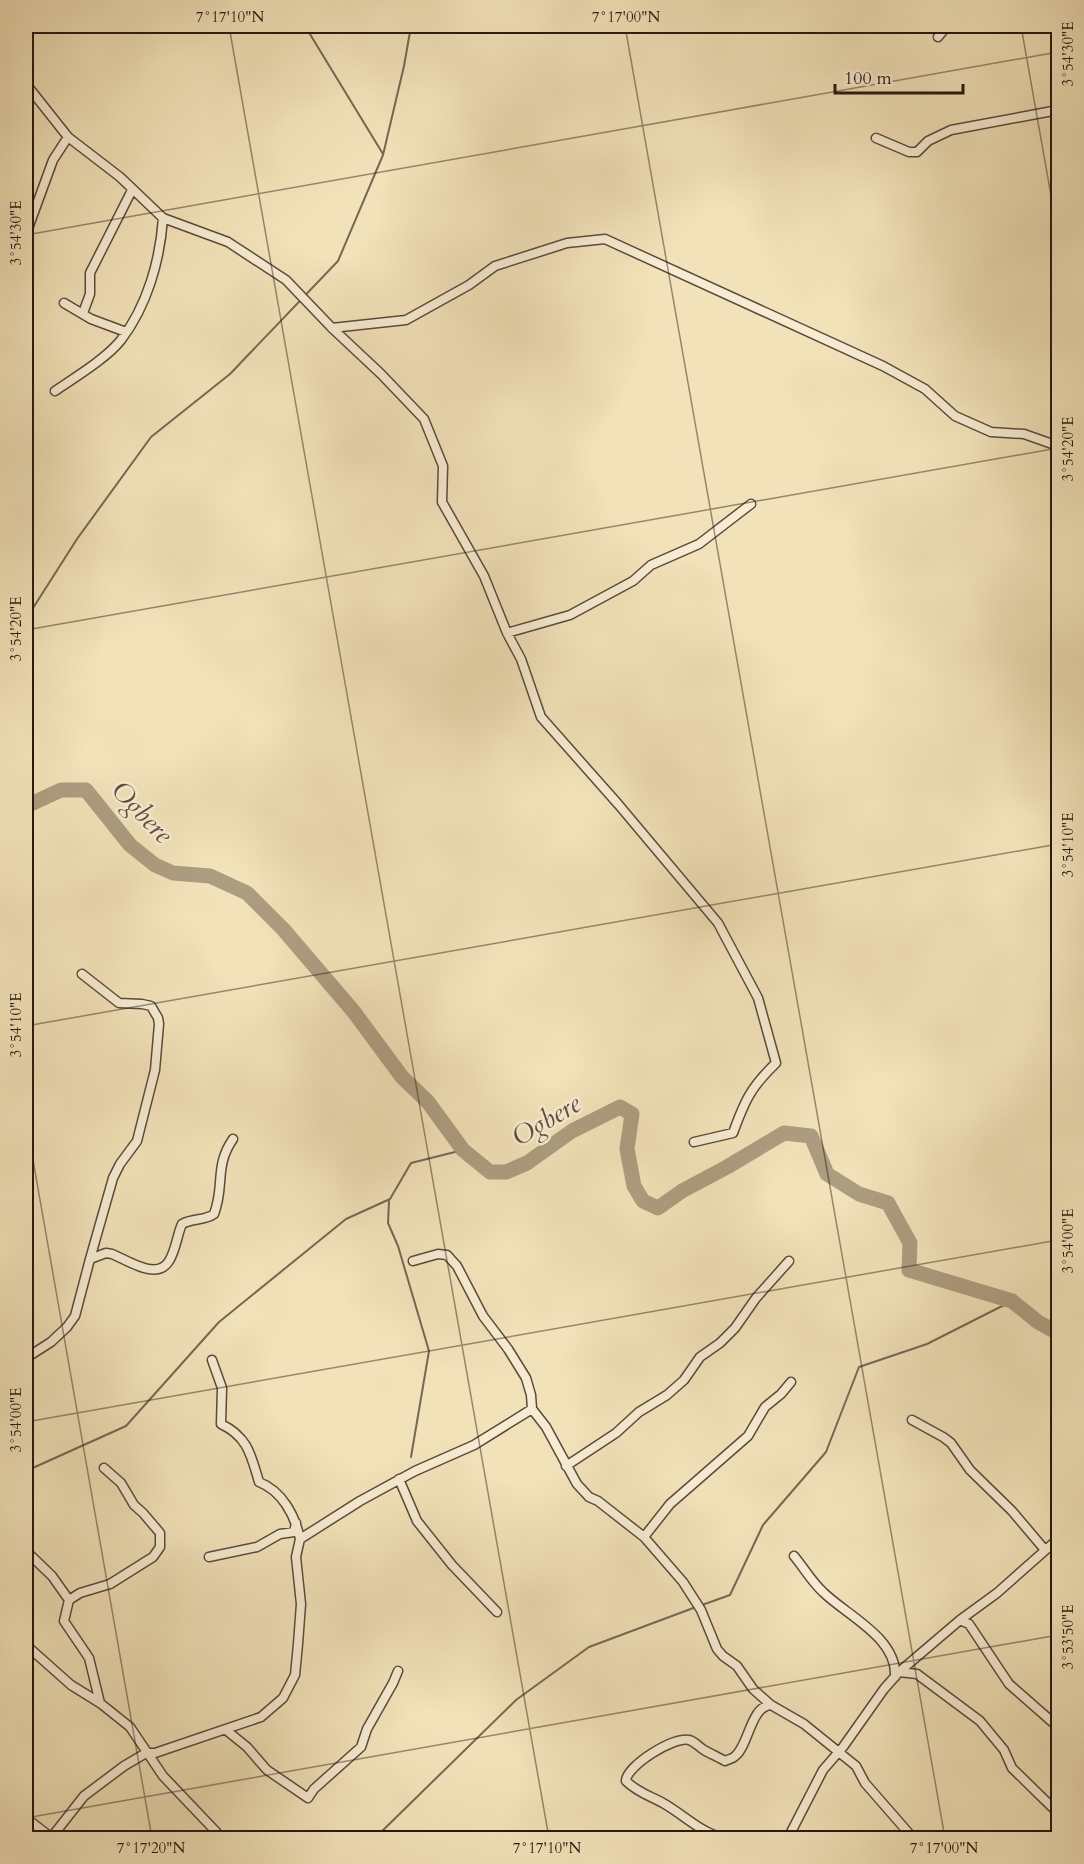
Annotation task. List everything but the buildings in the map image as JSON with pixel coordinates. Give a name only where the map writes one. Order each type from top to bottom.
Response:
[{"type":"street","points":[[938,37],[947,26]]},
{"type":"street","points":[[26,84],[68,137],[120,177],[163,218],[228,242],[286,280],[424,419],[443,466],[442,502],[484,576],[507,633],[521,659],[541,717],[718,923],[758,998],[776,1063],[756,1082],[744,1102],[733,1133],[694,1142]]},
{"type":"street","points":[[876,138],[909,152],[917,152],[928,141],[951,130],[1059,110]]},
{"type":"street","points":[[26,234],[53,160],[68,137]]},
{"type":"street","points":[[83,313],[90,294],[90,273],[132,190]]},
{"type":"street","points":[[55,391],[99,359],[120,341],[126,332],[157,267],[163,218]]},
{"type":"street","points":[[332,328],[406,320],[469,285],[495,266],[567,243],[604,239],[883,366],[925,389],[955,416],[991,432],[1024,434],[1059,446]]},
{"type":"street","points":[[64,303],[108,326],[126,332]]},
{"type":"street","points":[[507,633],[570,615],[633,581],[651,564],[699,544],[751,504]]},
{"type":"street","points":[[26,1358],[51,1342],[75,1316],[113,1178],[137,1141],[155,1071],[159,1024],[151,1006],[119,1003],[82,975]]},
{"type":"street","points":[[90,1259],[106,1253],[150,1270],[164,1266],[169,1261],[182,1224],[214,1214],[220,1192],[220,1169],[225,1151],[233,1139]]},
{"type":"street","points":[[413,1261],[438,1254],[447,1255],[457,1266],[483,1316],[526,1378],[532,1409],[546,1427],[577,1484],[589,1497],[644,1537],[683,1582],[698,1606],[717,1649],[737,1666],[753,1689],[771,1705],[804,1724],[856,1766],[865,1783],[913,1839]]},
{"type":"street","points":[[566,1466],[616,1433],[639,1412],[650,1407],[676,1387],[700,1358],[735,1328],[756,1299],[789,1261]]},
{"type":"street","points":[[26,1818],[51,1838],[84,1796],[124,1766],[146,1753],[155,1754],[261,1717],[283,1698],[295,1675],[301,1604],[296,1557],[300,1539],[297,1523],[287,1505],[270,1487],[259,1482],[243,1438],[234,1430],[221,1424],[222,1389],[212,1360]]},
{"type":"street","points":[[644,1537],[670,1504],[748,1436],[765,1407],[791,1382]]},
{"type":"street","points":[[300,1539],[399,1479],[474,1444],[532,1409]]},
{"type":"street","points":[[912,1420],[951,1443],[970,1470],[1011,1511],[1045,1550]]},
{"type":"street","points":[[100,1703],[89,1658],[64,1621],[69,1600],[80,1593],[110,1584],[153,1557],[160,1547],[160,1533],[134,1505],[121,1483],[104,1468]]},
{"type":"street","points":[[399,1479],[417,1521],[452,1565],[497,1612]]},
{"type":"street","points":[[209,1557],[256,1547],[280,1534],[294,1532],[297,1523]]},
{"type":"street","points":[[788,1839],[824,1770],[897,1675],[1059,1539]]},
{"type":"street","points":[[26,1551],[52,1576],[69,1600]]},
{"type":"street","points":[[794,1556],[820,1590],[876,1635],[892,1654],[897,1675]]},
{"type":"street","points":[[960,1620],[969,1624],[1009,1684],[1059,1727]]},
{"type":"street","points":[[26,1645],[70,1685],[100,1703],[130,1726],[146,1753],[190,1807],[222,1839]]},
{"type":"street","points":[[226,1730],[247,1747],[267,1770],[308,1798],[314,1789],[361,1747],[367,1729],[398,1671]]},
{"type":"street","points":[[897,1675],[917,1674],[980,1721],[1004,1750],[1012,1768],[1059,1813]]},
{"type":"street","points":[[723,1839],[708,1834],[664,1803],[634,1789],[626,1778],[641,1760],[677,1741],[688,1739],[725,1761],[734,1758],[762,1708],[771,1705]]},
{"type":"waterway","points":[[305,26],[383,154]]},
{"type":"waterway","points":[[26,619],[77,539],[151,437],[230,374],[338,261],[383,155],[411,26]]},
{"type":"waterway","name":"Ogbere","points":[[26,803],[33,803],[61,790],[86,790],[130,845],[155,865],[173,873],[210,876],[247,893],[283,929],[354,1012],[402,1077],[428,1102],[463,1150],[490,1172],[506,1172],[527,1163],[572,1131],[620,1107],[632,1114],[627,1149],[634,1186],[643,1201],[658,1208],[682,1191],[784,1133],[811,1136],[827,1174],[859,1194],[888,1203],[910,1243],[909,1270],[1012,1301],[1038,1322],[1058,1333]]},
{"type":"waterway","points":[[26,1471],[126,1426],[219,1322],[346,1219],[390,1199],[411,1163],[463,1150]]},
{"type":"waterway","points":[[389,1201],[388,1223],[398,1246],[429,1351],[411,1457]]},
{"type":"waterway","points":[[702,1605],[730,1595],[763,1525],[826,1452],[859,1367],[927,1344],[1012,1301]]},
{"type":"waterway","points":[[375,1838],[516,1700],[589,1647],[696,1607]]}]
